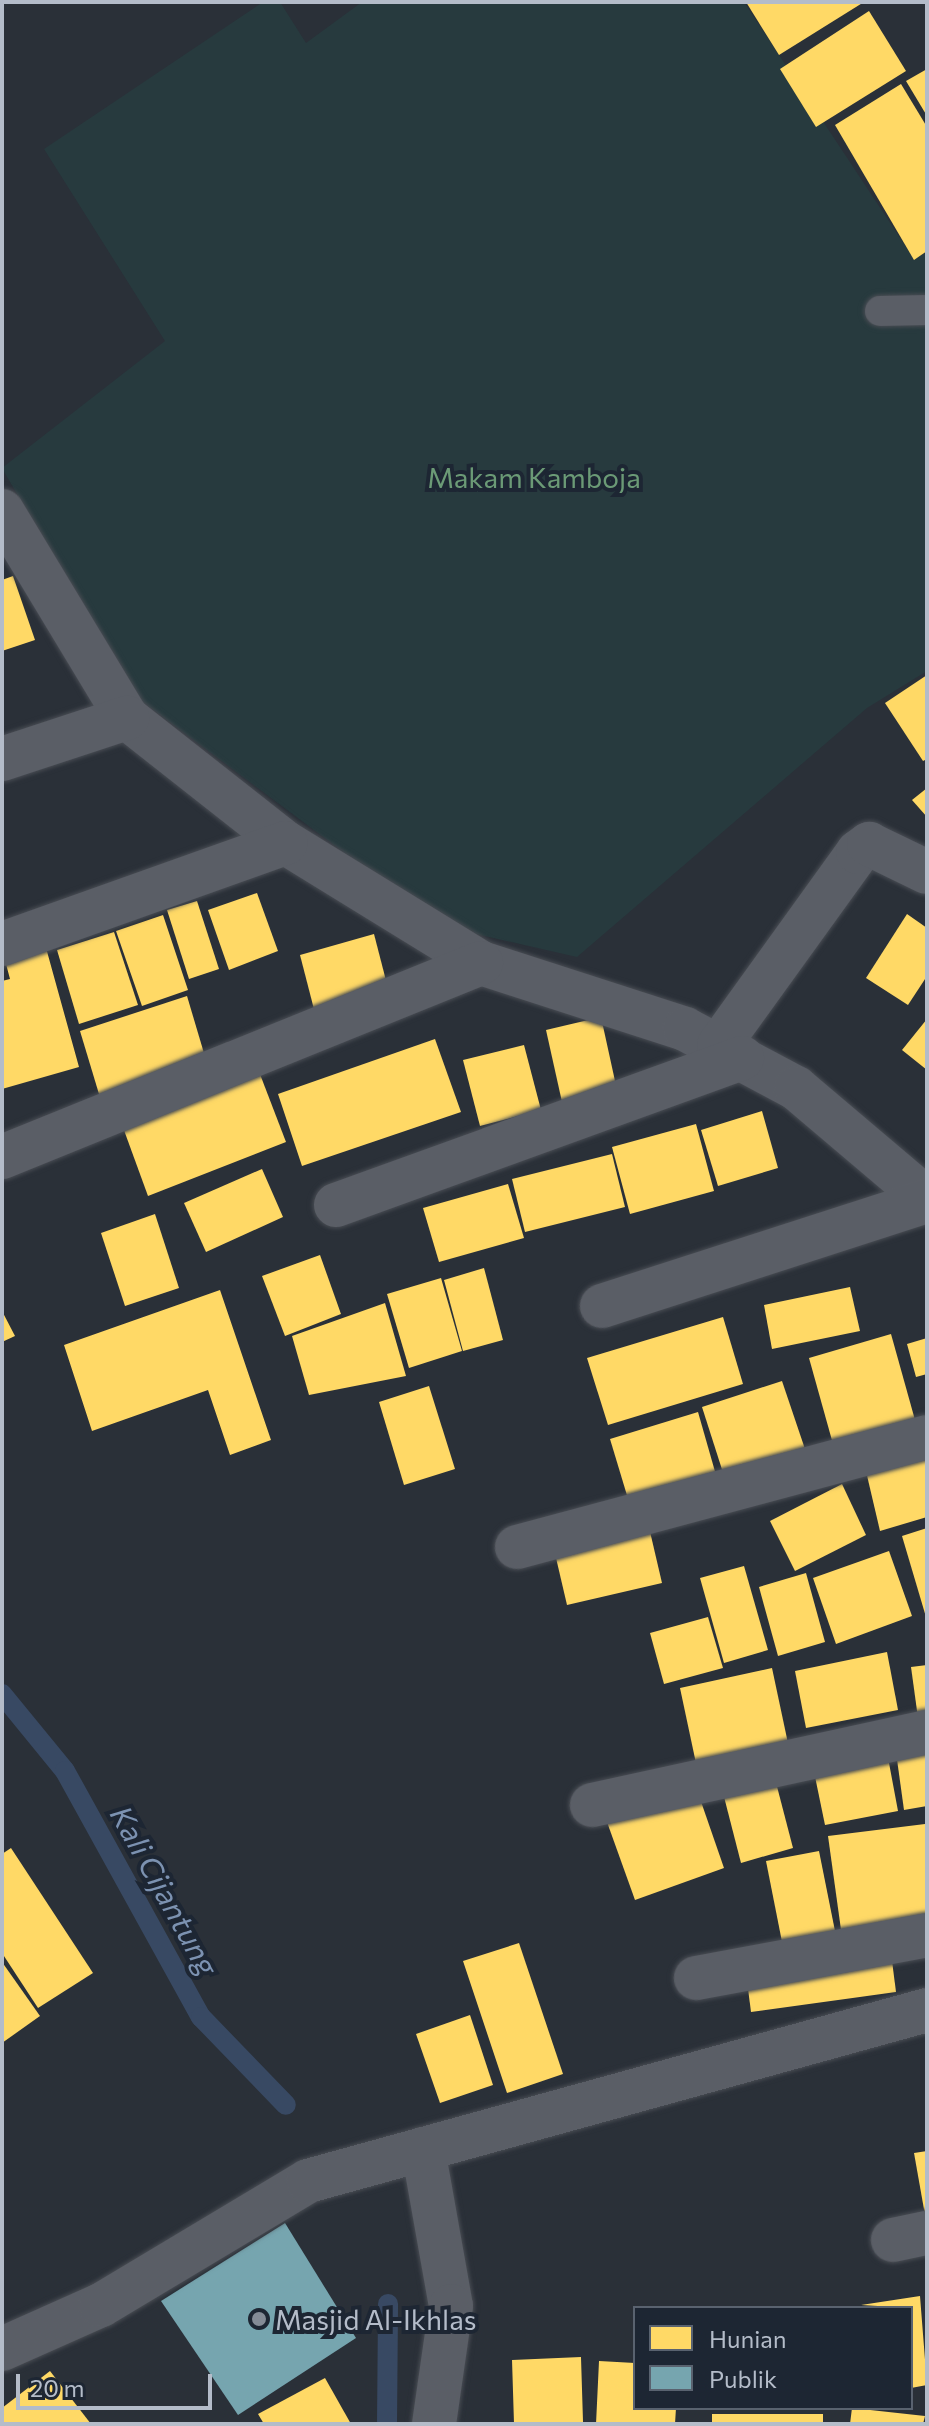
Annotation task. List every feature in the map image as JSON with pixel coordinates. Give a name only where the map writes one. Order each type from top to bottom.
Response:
[{"type":"street","points":[[2,511],[18,566],[127,718],[286,843],[481,963],[730,1052],[796,1088],[927,1200]]},
{"type":"street","points":[[2,759],[127,718]]},
{"type":"street","points":[[2,944],[286,843]]},
{"type":"street","points":[[336,1205],[730,1052],[858,852],[869,844],[927,872]]},
{"type":"street","points":[[2,1157],[481,963]]},
{"type":"street","points":[[602,1306],[927,1200]]},
{"type":"street","points":[[517,1547],[927,1437]]},
{"type":"street","points":[[592,1805],[927,1732]]},
{"type":"street","points":[[696,1978],[927,1935]]},
{"type":"street","points":[[2,2349],[101,2305],[308,2181],[927,2010]]},
{"type":"street","points":[[408,2153],[451,2306],[434,2424]]},
{"type":"lane","points":[[880,311],[927,310]]},
{"type":"green space","name":"Makam Kamboja","points":[[263,2],[280,2],[306,43],[362,2],[744,2],[914,259],[927,252],[927,671],[867,708],[577,957],[467,932],[381,880],[132,694],[2,468],[165,341],[44,149]]},
{"type":"building: Hunian","points":[[746,2],[864,2],[779,55]]},
{"type":"building: Hunian","points":[[869,11],[906,71],[816,127],[780,69]]},
{"type":"building: Hunian","points":[[927,69],[927,116],[906,81]]},
{"type":"building: Hunian","points":[[901,84],[927,127],[927,251],[914,260],[835,125]]},
{"type":"building: Hunian","points":[[13,576],[35,640],[2,651],[2,580]]},
{"type":"building: Hunian","points":[[927,675],[927,759],[923,761],[885,703]]},
{"type":"building: Hunian","points":[[927,788],[927,817],[912,800]]},
{"type":"building: Hunian","points":[[257,893],[278,951],[229,970],[208,910]]},
{"type":"building: Hunian","points":[[197,901],[219,969],[189,979],[167,910]]},
{"type":"building: Hunian","points":[[907,914],[927,928],[927,976],[908,1005],[866,978]]},
{"type":"building: Hunian","points":[[163,915],[188,990],[142,1006],[116,931]]},
{"type":"building: Hunian","points":[[114,932],[138,1005],[79,1024],[57,950]]},
{"type":"building: Hunian","points":[[374,934],[390,996],[316,1017],[300,955]]},
{"type":"building: Hunian","points":[[43,937],[79,1067],[2,1089],[2,981],[10,979],[2,949]]},
{"type":"building: Hunian","points":[[187,996],[209,1070],[102,1104],[80,1031]]},
{"type":"building: Hunian","points":[[601,1017],[617,1090],[562,1102],[546,1030]]},
{"type":"building: Hunian","points":[[927,1019],[927,1070],[902,1050]]},
{"type":"building: Hunian","points":[[435,1039],[461,1112],[302,1166],[278,1094]]},
{"type":"building: Hunian","points":[[524,1045],[541,1110],[480,1126],[463,1060]]},
{"type":"building: Hunian","points":[[258,1069],[286,1142],[148,1196],[121,1122]]},
{"type":"building: Hunian","points":[[762,1111],[778,1168],[718,1186],[701,1130]]},
{"type":"building: Hunian","points":[[696,1124],[714,1191],[630,1214],[612,1147]]},
{"type":"building: Hunian","points":[[612,1154],[625,1207],[525,1232],[512,1179]]},
{"type":"building: Hunian","points":[[262,1169],[283,1217],[206,1252],[184,1203]]},
{"type":"building: Hunian","points":[[508,1184],[524,1238],[439,1262],[423,1208]]},
{"type":"building: Hunian","points":[[155,1214],[179,1288],[125,1306],[101,1233]]},
{"type":"building: Hunian","points":[[320,1255],[341,1314],[285,1336],[262,1276]]},
{"type":"building: Hunian","points":[[484,1268],[503,1340],[463,1351],[444,1280]]},
{"type":"building: Hunian","points":[[441,1278],[462,1351],[409,1368],[387,1294]]},
{"type":"building: Hunian","points":[[850,1287],[860,1331],[772,1349],[764,1305]]},
{"type":"building: Hunian","points":[[220,1290],[271,1440],[230,1455],[208,1390],[92,1431],[64,1345]]},
{"type":"building: Hunian","points":[[385,1303],[406,1376],[309,1395],[292,1336]]},
{"type":"building: Hunian","points":[[2,1311],[15,1336],[2,1342]]},
{"type":"building: Hunian","points":[[723,1317],[743,1384],[608,1425],[587,1358]]},
{"type":"building: Hunian","points":[[891,1334],[915,1420],[833,1444],[809,1358]]},
{"type":"building: Hunian","points":[[927,1338],[927,1374],[916,1377],[907,1344]]},
{"type":"building: Hunian","points":[[782,1381],[807,1455],[726,1482],[702,1407]]},
{"type":"building: Hunian","points":[[429,1386],[455,1469],[404,1485],[379,1402]]},
{"type":"building: Hunian","points":[[698,1412],[716,1475],[629,1502],[610,1439]]},
{"type":"building: Hunian","points":[[927,1449],[927,1517],[880,1531],[865,1467]]},
{"type":"building: Hunian","points":[[842,1484],[866,1535],[795,1571],[770,1521]]},
{"type":"building: Hunian","points":[[648,1523],[662,1583],[567,1605],[553,1545]]},
{"type":"building: Hunian","points":[[927,1528],[927,1617],[926,1617],[902,1536]]},
{"type":"building: Hunian","points":[[889,1551],[912,1616],[836,1644],[813,1578]]},
{"type":"building: Hunian","points":[[744,1566],[768,1650],[724,1663],[700,1578]]},
{"type":"building: Hunian","points":[[806,1573],[825,1642],[778,1656],[759,1587]]},
{"type":"building: Hunian","points":[[708,1617],[723,1668],[664,1684],[650,1633]]},
{"type":"building: Hunian","points":[[887,1652],[898,1710],[806,1728],[795,1671]]},
{"type":"building: Hunian","points":[[927,1665],[927,1716],[918,1718],[911,1667]]},
{"type":"building: Hunian","points":[[772,1668],[789,1748],[697,1768],[680,1688]]},
{"type":"building: Hunian","points":[[927,1740],[927,1806],[904,1810],[895,1745]]},
{"type":"building: Hunian","points":[[886,1747],[898,1811],[825,1825],[812,1762]]},
{"type":"building: Hunian","points":[[774,1775],[793,1848],[741,1863],[722,1789]]},
{"type":"building: Hunian","points":[[697,1790],[724,1868],[635,1900],[607,1822]]},
{"type":"building: Hunian","points":[[925,1824],[927,1926],[842,1937],[828,1836]]},
{"type":"building: Hunian","points":[[11,1848],[93,1973],[38,2008],[2,1953],[2,1854]]},
{"type":"building: Hunian","points":[[819,1851],[838,1946],[785,1957],[766,1861]]},
{"type":"building: Hunian","points":[[519,1943],[563,2074],[507,2093],[463,1961]]},
{"type":"building: Hunian","points":[[891,1953],[896,1992],[751,2012],[746,1973]]},
{"type":"building: Hunian","points":[[2,1962],[40,2016],[2,2043]]},
{"type":"building: Hunian","points":[[470,2015],[493,2085],[440,2103],[416,2034]]},
{"type":"building: Hunian","points":[[927,2151],[927,2215],[925,2215],[914,2153]]},
{"type":"building: Hunian","points":[[920,2296],[927,2385],[913,2388],[913,2306],[861,2305]]},
{"type":"building: Hunian","points":[[581,2357],[583,2422],[514,2424],[512,2360]]},
{"type":"building: Hunian","points":[[599,2361],[633,2363],[633,2410],[676,2410],[675,2424],[596,2424]]},
{"type":"building: Hunian","points":[[50,2371],[91,2424],[2,2424],[2,2408]]},
{"type":"building: Hunian","points":[[325,2378],[351,2424],[264,2424],[258,2414]]},
{"type":"building: Hunian","points":[[852,2410],[925,2416],[923,2424],[850,2424]]},
{"type":"building: Hunian","points":[[712,2414],[823,2414],[823,2424],[712,2424]]},
{"type":"building: Publik","name":"Masjid Al-Ikhlas","points":[[285,2223],[356,2338],[238,2415],[161,2301]]},
{"type":"waterway","name":"Kali Cijantung","points":[[2,1694],[65,1771],[201,2017],[286,2105]]},
{"type":"waterway","name":"Kali Cijantung","points":[[387,2424],[388,2304]]},
{"type":"place","name":"Masjid Al-Ikhlas","points":[[259,2319]]}]
